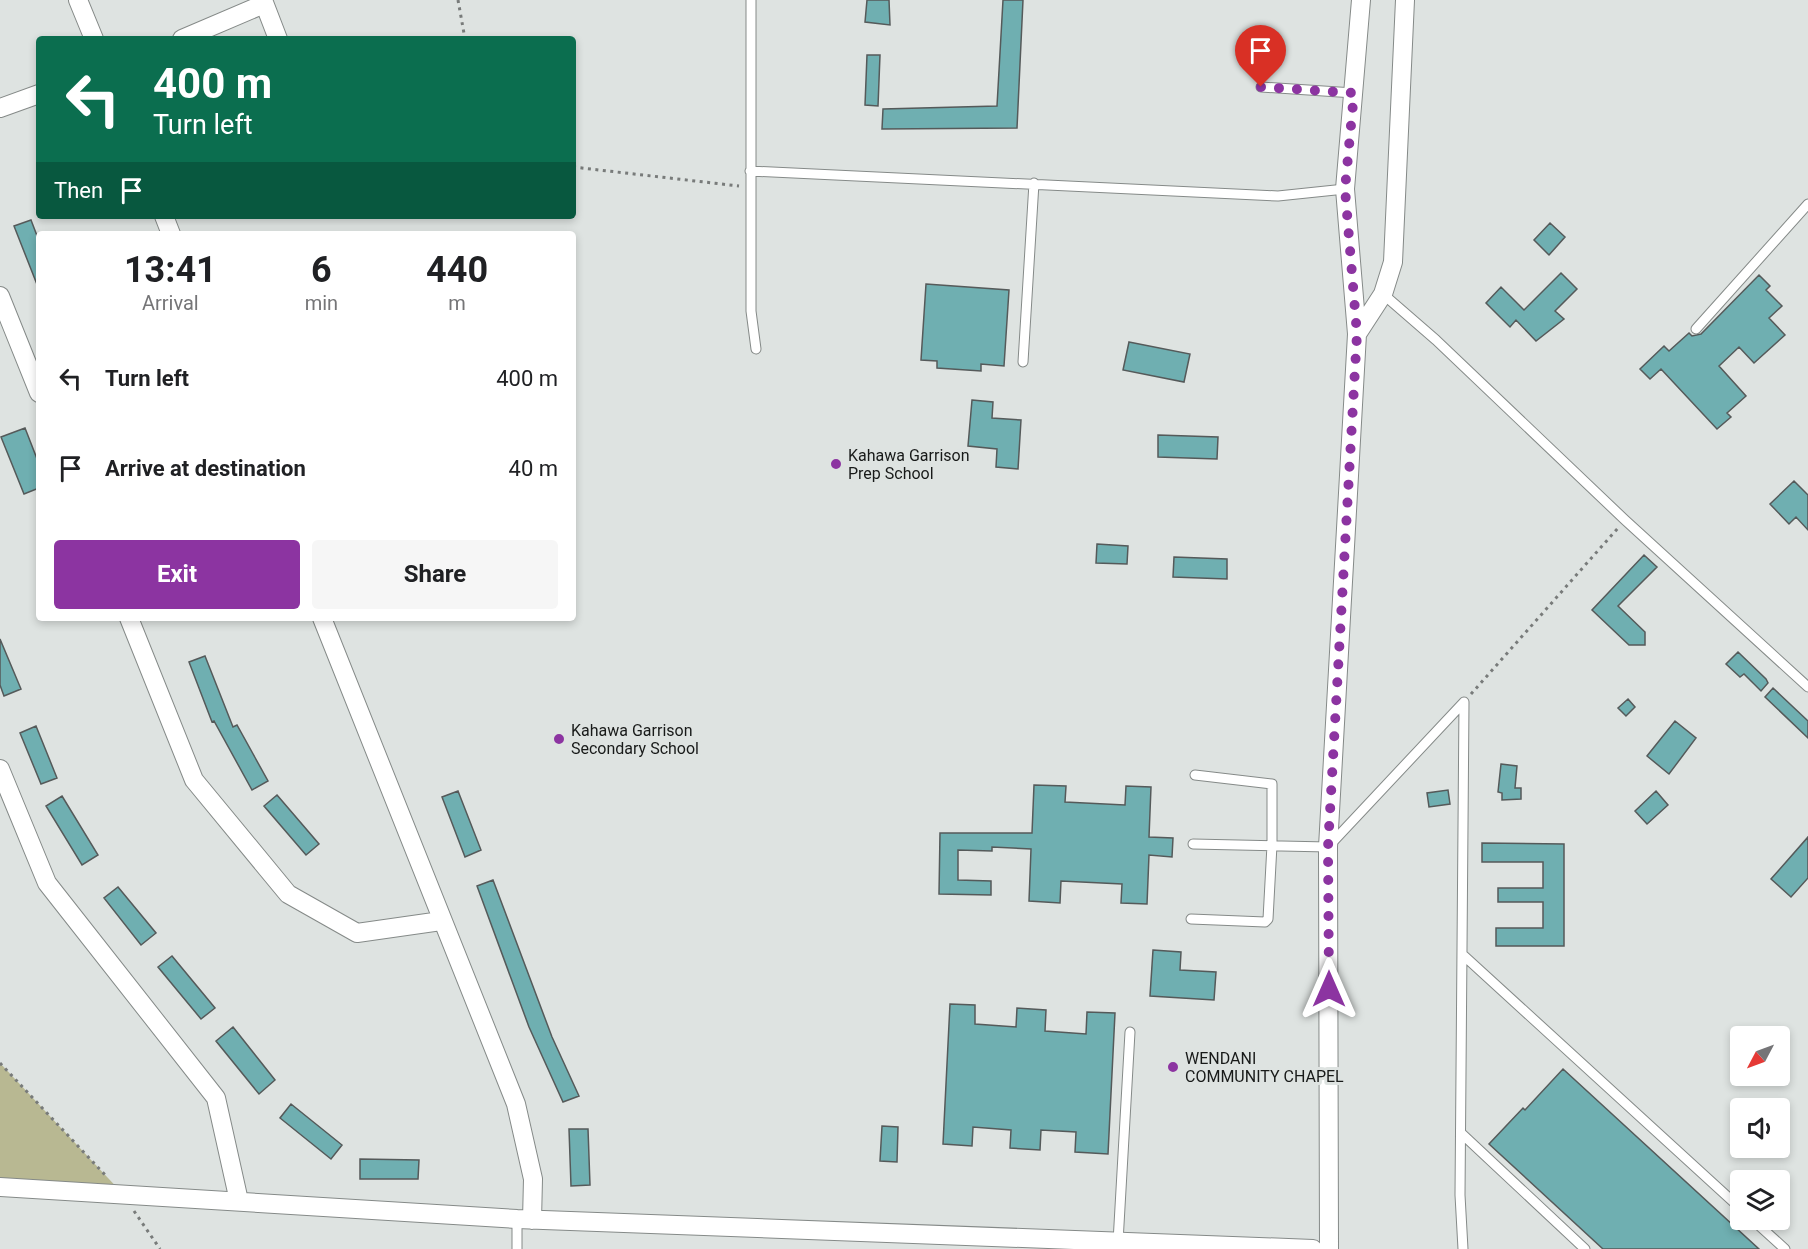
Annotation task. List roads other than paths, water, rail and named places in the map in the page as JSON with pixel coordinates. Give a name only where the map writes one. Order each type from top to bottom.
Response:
[{"type":"street","points":[[78,0],[93,36]]},
{"type":"street","points":[[1329,1249],[1328,847],[1357,334],[1345,189],[1361,0]]},
{"type":"street","points":[[1357,334],[1383,294],[1393,262],[1405,0]]},
{"type":"street","points":[[189,36],[263,2],[277,36]]},
{"type":"street","points":[[0,108],[36,95]]},
{"type":"street","points":[[0,296],[36,386]]},
{"type":"street","points":[[130,621],[194,780],[288,894],[357,933],[441,921]]},
{"type":"street","points":[[323,621],[441,921],[516,1104],[533,1179],[525,1219]]},
{"type":"street","points":[[0,769],[47,883],[216,1098],[239,1201]]},
{"type":"street","points":[[0,1186],[525,1219],[1312,1249]]},
{"type":"lane","points":[[751,0],[751,311],[756,349]]},
{"type":"lane","points":[[1261,87],[1354,93]]},
{"type":"lane","points":[[750,171],[1278,196],[1345,189]]},
{"type":"lane","points":[[1023,362],[1034,183]]},
{"type":"lane","points":[[1696,329],[1808,204]]},
{"type":"lane","points":[[1383,294],[1436,340],[1625,520],[1808,687]]},
{"type":"lane","points":[[1193,844],[1328,847],[1464,702],[1461,1133],[1463,1249]]},
{"type":"lane","points":[[1191,919],[1265,922],[1268,919],[1272,845],[1272,784],[1195,775]]},
{"type":"lane","points":[[1462,954],[1730,1199]]},
{"type":"lane","points":[[1118,1242],[1130,1032]]},
{"type":"lane","points":[[1461,1133],[1585,1249]]},
{"type":"lane","points":[[517,1249],[525,1219]]},
{"type":"lane","points":[[1764,1230],[1785,1249]]},
{"type":"place","name":"Kahawa Garrison Prep School","points":[[836,464]]},
{"type":"place","name":"Kahawa Garrison Secondary School","points":[[559,739]]},
{"type":"place","name":"WENDANI COMMUNITY CHAPEL","points":[[1173,1067]]}]
